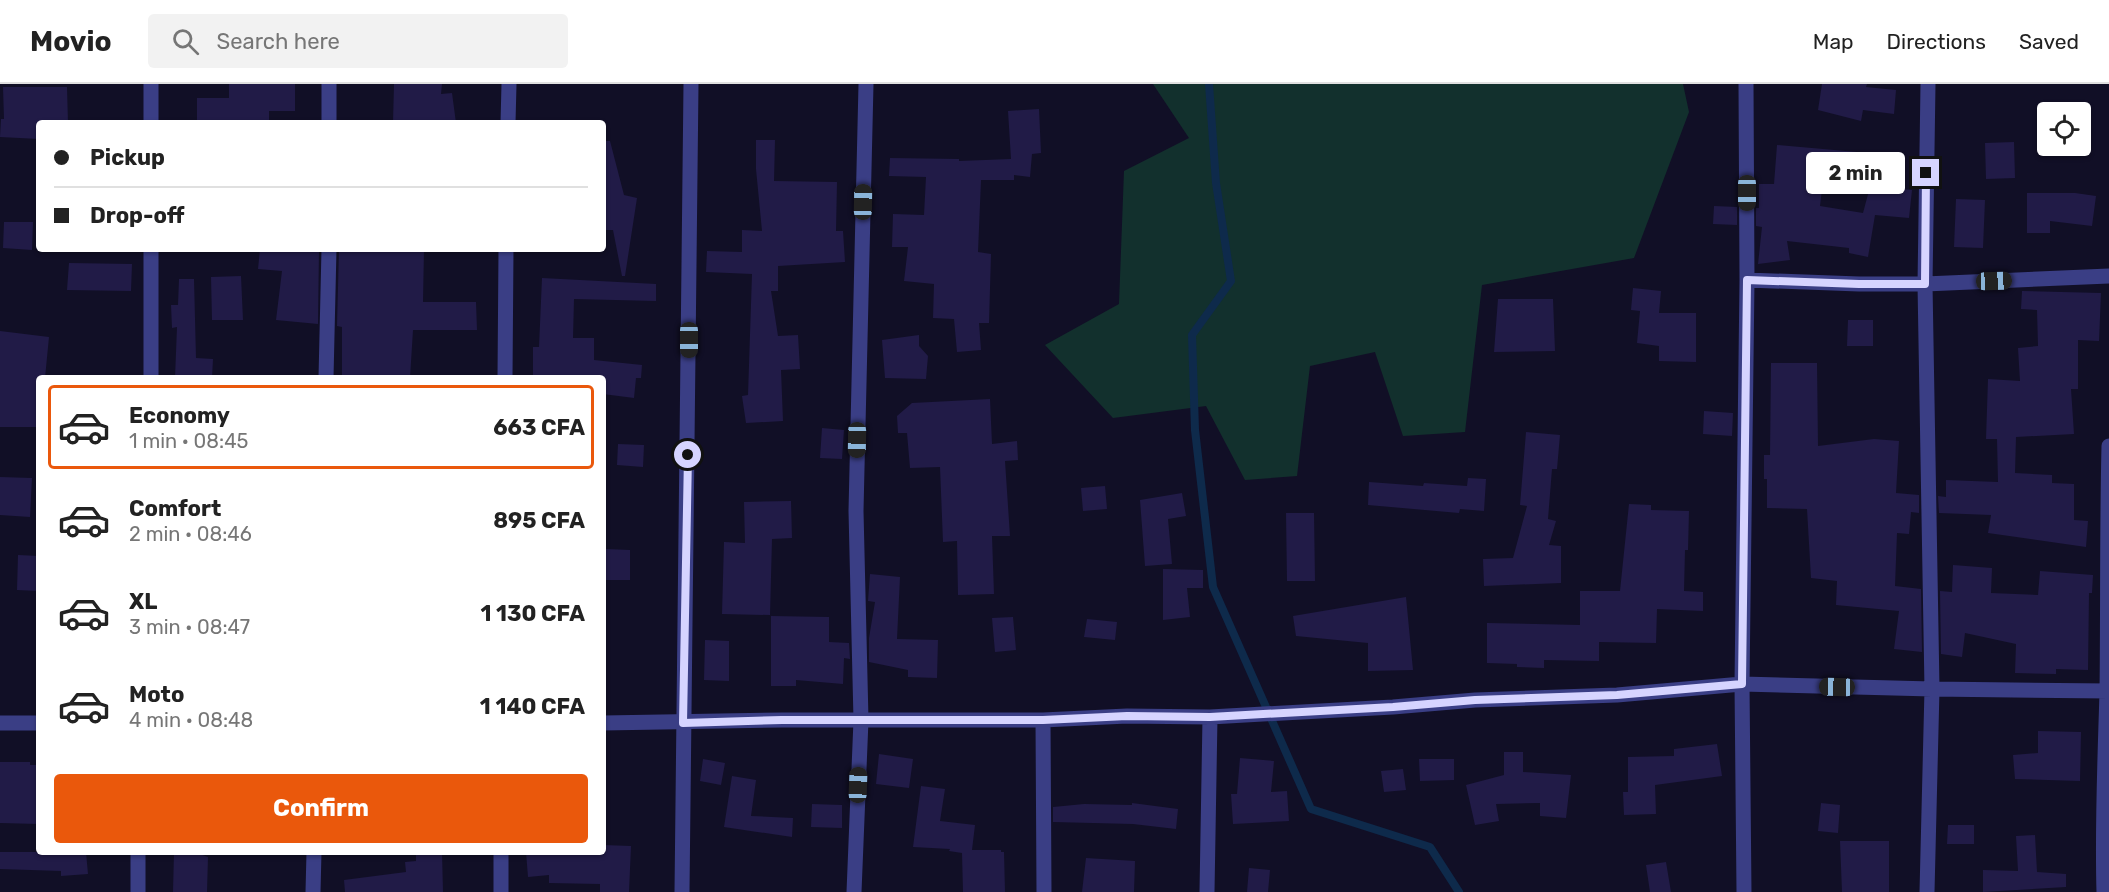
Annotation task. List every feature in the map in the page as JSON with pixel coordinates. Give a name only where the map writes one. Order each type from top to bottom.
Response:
[{"type":"street","points":[[151,84],[151,120]]},
{"type":"street","points":[[329,84],[329,120]]},
{"type":"street","points":[[508,120],[509,84]]},
{"type":"street","points":[[682,892],[691,84]]},
{"type":"street","points":[[855,892],[861,720],[856,511],[866,84]]},
{"type":"street","points":[[1744,892],[1742,684],[1747,280],[1746,84]]},
{"type":"street","points":[[1927,892],[1932,689],[1925,284],[1928,84]]},
{"type":"street","points":[[151,375],[152,252]]},
{"type":"street","points":[[326,375],[329,252]]},
{"type":"street","points":[[505,375],[506,252]]},
{"type":"street","points":[[1747,280],[1925,284],[2109,276]]},
{"type":"street","points":[[2104,892],[2102,817],[2108,691],[2109,446]]},
{"type":"street","points":[[606,723],[1043,720],[1127,716],[1210,717],[1381,708],[1475,700],[1617,695],[1742,684],[2108,691]]},
{"type":"street","points":[[1207,892],[1210,717]]},
{"type":"street","points":[[1043,720],[1044,892]]},
{"type":"street","points":[[0,723],[36,723]]},
{"type":"street","points":[[138,855],[138,892]]},
{"type":"street","points":[[313,892],[314,855]]},
{"type":"street","points":[[501,855],[501,892]]},
{"type":"green space","points":[[1153,84],[1683,84],[1689,112],[1634,258],[1482,285],[1465,432],[1403,436],[1375,352],[1310,366],[1297,476],[1245,480],[1206,406],[1113,418],[1045,345],[1119,304],[1124,171],[1189,138]]},
{"type":"building","points":[[229,84],[295,84],[295,111],[269,111],[269,120],[197,120],[197,98],[229,98]]},
{"type":"building","points":[[394,84],[442,84],[441,94],[452,93],[456,120],[393,120]]},
{"type":"building","points":[[1822,84],[1867,84],[1866,87],[1896,90],[1894,114],[1863,110],[1861,121],[1818,110]]},
{"type":"building","points":[[3,87],[67,87],[68,120],[36,120],[36,139],[0,137],[1,119],[4,119]]},
{"type":"building","points":[[1039,109],[1041,153],[1032,154],[1030,177],[1014,175],[1014,180],[981,180],[978,252],[991,254],[989,323],[979,323],[981,350],[957,352],[954,319],[933,318],[934,284],[904,281],[908,247],[892,247],[893,214],[924,215],[926,177],[889,176],[890,158],[959,159],[959,161],[1011,159],[1008,111]]},
{"type":"building","points":[[756,140],[775,140],[774,181],[837,182],[836,231],[843,231],[845,262],[778,266],[778,291],[771,291],[778,336],[798,335],[800,369],[781,370],[783,421],[746,423],[742,396],[748,395],[752,274],[706,272],[707,251],[742,252],[742,230],[762,231],[756,169]]},
{"type":"building","points":[[606,141],[610,141],[624,195],[637,198],[625,276],[622,276],[613,230],[606,230]]},
{"type":"building","points":[[2014,142],[2015,178],[1986,179],[1985,143]]},
{"type":"building","points":[[1777,145],[1868,153],[1865,172],[1825,164],[1820,206],[1863,213],[1875,168],[1893,172],[1889,188],[1912,190],[1909,218],[1875,215],[1868,257],[1849,253],[1849,248],[1787,241],[1790,260],[1758,264],[1762,227],[1756,226],[1759,184],[1774,184]]},
{"type":"building","points":[[2027,193],[2075,193],[2096,196],[2092,226],[2050,221],[2050,233],[2027,233]]},
{"type":"building","points":[[1956,199],[1985,200],[1983,248],[1954,247]]},
{"type":"building","points":[[1714,206],[1737,207],[1737,225],[1713,224]]},
{"type":"building","points":[[4,222],[33,222],[32,250],[3,248]]},
{"type":"building","points":[[260,252],[319,252],[318,324],[276,320],[282,271],[258,269]]},
{"type":"building","points":[[339,252],[424,252],[423,302],[476,302],[477,330],[413,330],[410,375],[342,375],[342,327],[337,326]]},
{"type":"building","points":[[69,263],[132,264],[131,291],[67,290]]},
{"type":"building","points":[[241,276],[243,320],[212,320],[211,277]]},
{"type":"building","points":[[542,278],[656,284],[656,301],[574,299],[573,338],[594,338],[594,360],[642,365],[641,378],[636,378],[634,398],[606,394],[606,375],[533,375],[533,347],[539,347]]},
{"type":"building","points":[[179,279],[194,279],[196,358],[213,359],[212,375],[175,375],[177,327],[172,328],[171,305],[178,305]]},
{"type":"building","points":[[1633,288],[1661,291],[1659,313],[1696,313],[1696,362],[1659,361],[1659,346],[1637,343],[1640,311],[1631,310]]},
{"type":"building","points":[[2022,291],[2101,293],[2099,341],[2078,340],[2078,389],[2071,389],[2074,434],[2016,437],[2015,473],[2052,475],[2052,483],[2074,484],[2074,520],[2088,521],[2086,547],[1988,533],[1991,515],[1939,513],[1938,496],[1946,497],[1946,480],[1998,482],[1997,439],[1986,439],[1988,379],[2020,381],[2018,348],[2038,346],[2037,310],[2021,309]]},
{"type":"building","points":[[1498,299],[1553,299],[1555,351],[1494,352]]},
{"type":"building","points":[[1848,320],[1873,320],[1873,346],[1847,346]]},
{"type":"building","points":[[0,331],[49,337],[45,375],[36,375],[36,427],[0,427]]},
{"type":"building","points":[[919,335],[919,346],[928,356],[926,379],[885,378],[882,340]]},
{"type":"building","points":[[1771,363],[1817,363],[1818,446],[1874,439],[1899,441],[1896,493],[1919,495],[1919,513],[1911,512],[1909,534],[1897,533],[1895,586],[1921,589],[1922,652],[1894,649],[1899,611],[1836,605],[1837,581],[1811,578],[1807,509],[1767,508],[1764,455],[1770,455]]},
{"type":"building","points":[[990,399],[992,444],[1017,441],[1018,460],[1005,461],[1010,536],[992,536],[994,594],[958,595],[957,541],[943,542],[940,467],[910,468],[907,433],[898,433],[897,416],[912,403]]},
{"type":"building","points":[[1704,411],[1733,413],[1732,436],[1703,434]]},
{"type":"building","points":[[822,428],[844,430],[842,459],[820,458]]},
{"type":"building","points":[[1526,432],[1560,435],[1557,469],[1552,469],[1548,519],[1556,521],[1549,545],[1561,546],[1561,583],[1484,586],[1483,559],[1513,558],[1527,506],[1520,505]]},
{"type":"building","points":[[618,444],[644,445],[643,467],[617,465]]},
{"type":"building","points":[[0,477],[32,478],[30,517],[0,515]]},
{"type":"building","points":[[1468,478],[1486,479],[1484,511],[1460,509],[1459,513],[1368,505],[1369,482],[1467,486]]},
{"type":"building","points":[[1105,486],[1107,509],[1083,511],[1081,488]]},
{"type":"building","points":[[1182,493],[1186,516],[1168,519],[1172,564],[1145,566],[1140,500]]},
{"type":"building","points":[[791,501],[792,538],[772,539],[770,615],[722,614],[724,542],[745,543],[744,502]]},
{"type":"building","points":[[1629,504],[1651,505],[1651,510],[1689,511],[1684,591],[1703,592],[1703,611],[1657,609],[1656,643],[1599,642],[1599,661],[1544,660],[1544,668],[1487,663],[1487,623],[1580,625],[1580,591],[1620,591]]},
{"type":"building","points":[[1286,513],[1314,513],[1315,581],[1287,581]]},
{"type":"building","points":[[606,549],[630,550],[630,580],[606,580]]},
{"type":"building","points":[[18,555],[36,556],[36,591],[17,590]]},
{"type":"building","points":[[1953,565],[1992,568],[1991,593],[2038,595],[2040,571],[2093,575],[2092,593],[2089,593],[2088,670],[2056,669],[2056,674],[2015,673],[2016,644],[1965,633],[1962,657],[1941,654],[1940,591],[1952,592]]},
{"type":"building","points":[[1163,569],[1203,570],[1203,588],[1187,588],[1190,617],[1163,620]]},
{"type":"building","points":[[870,574],[900,577],[897,639],[938,640],[937,678],[908,677],[908,670],[869,662],[869,638],[875,602],[868,601]]},
{"type":"building","points":[[1406,597],[1413,670],[1368,671],[1368,643],[1296,636],[1293,616]]},
{"type":"building","points":[[771,616],[829,617],[829,642],[849,643],[850,659],[844,658],[843,684],[796,680],[796,686],[771,686]]},
{"type":"building","points":[[1013,617],[1016,650],[995,652],[992,618]]},
{"type":"building","points":[[1087,619],[1117,622],[1115,640],[1084,637]]},
{"type":"building","points":[[705,640],[729,641],[729,681],[704,680]]},
{"type":"building","points":[[2038,731],[2081,732],[2080,781],[2015,779],[2013,755],[2038,753]]},
{"type":"building","points":[[1717,744],[1722,776],[1655,785],[1656,814],[1624,815],[1623,792],[1628,792],[1628,757],[1674,756],[1674,749]]},
{"type":"building","points":[[1504,752],[1523,752],[1523,772],[1571,775],[1566,818],[1540,816],[1540,803],[1496,804],[1499,821],[1475,825],[1466,785],[1504,775]]},
{"type":"building","points":[[879,754],[913,759],[909,788],[876,784]]},
{"type":"building","points":[[1240,758],[1274,761],[1271,792],[1287,791],[1289,821],[1233,824],[1231,794],[1237,794]]},
{"type":"building","points":[[703,759],[725,763],[721,785],[700,781]]},
{"type":"building","points":[[1419,759],[1454,759],[1454,780],[1420,781]]},
{"type":"building","points":[[0,762],[30,762],[30,765],[36,765],[36,824],[0,823]]},
{"type":"building","points":[[1403,769],[1406,790],[1384,792],[1381,771]]},
{"type":"building","points":[[732,776],[756,780],[751,816],[793,818],[792,837],[724,827]]},
{"type":"building","points":[[921,786],[945,789],[940,821],[975,825],[972,850],[1001,850],[1004,852],[1005,892],[963,892],[962,853],[949,851],[950,849],[913,847]]},
{"type":"building","points":[[1132,803],[1178,809],[1176,829],[1133,824],[1053,822],[1053,807],[1084,804],[1132,805]]},
{"type":"building","points":[[1821,803],[1840,805],[1838,833],[1818,831]]},
{"type":"building","points":[[812,804],[842,805],[842,828],[811,827]]},
{"type":"building","points":[[1948,825],[1974,825],[1974,844],[1947,844]]},
{"type":"building","points":[[2035,835],[2037,872],[2066,874],[2066,887],[1983,892],[1983,870],[2018,871],[2016,836]]},
{"type":"building","points":[[1840,841],[1889,841],[1889,892],[1842,892]]},
{"type":"building","points":[[606,845],[631,846],[629,892],[600,892],[600,884],[549,883],[549,875],[528,877],[526,855],[606,855]]},
{"type":"building","points":[[0,852],[36,852],[36,855],[86,855],[88,874],[61,876],[61,871],[0,869]]},
{"type":"building","points":[[174,855],[208,857],[207,892],[173,892]]},
{"type":"building","points":[[416,855],[442,855],[443,892],[345,892],[344,880],[406,872],[405,862],[416,861]]},
{"type":"building","points":[[1086,858],[1135,861],[1134,892],[1082,892]]},
{"type":"building","points":[[1666,862],[1671,892],[1650,892],[1646,865]]},
{"type":"building","points":[[1249,868],[1270,870],[1268,892],[1247,892]]},
{"type":"waterway","points":[[1209,84],[1216,183],[1231,281],[1192,335],[1195,430],[1213,587],[1311,809],[1430,847],[1459,892]]},
{"type":"route","points":[[688,455],[683,723],[782,720],[1043,720],[1127,716],[1210,717],[1475,700],[1617,695],[1742,684],[1747,280],[1925,284],[1926,173]]}]
